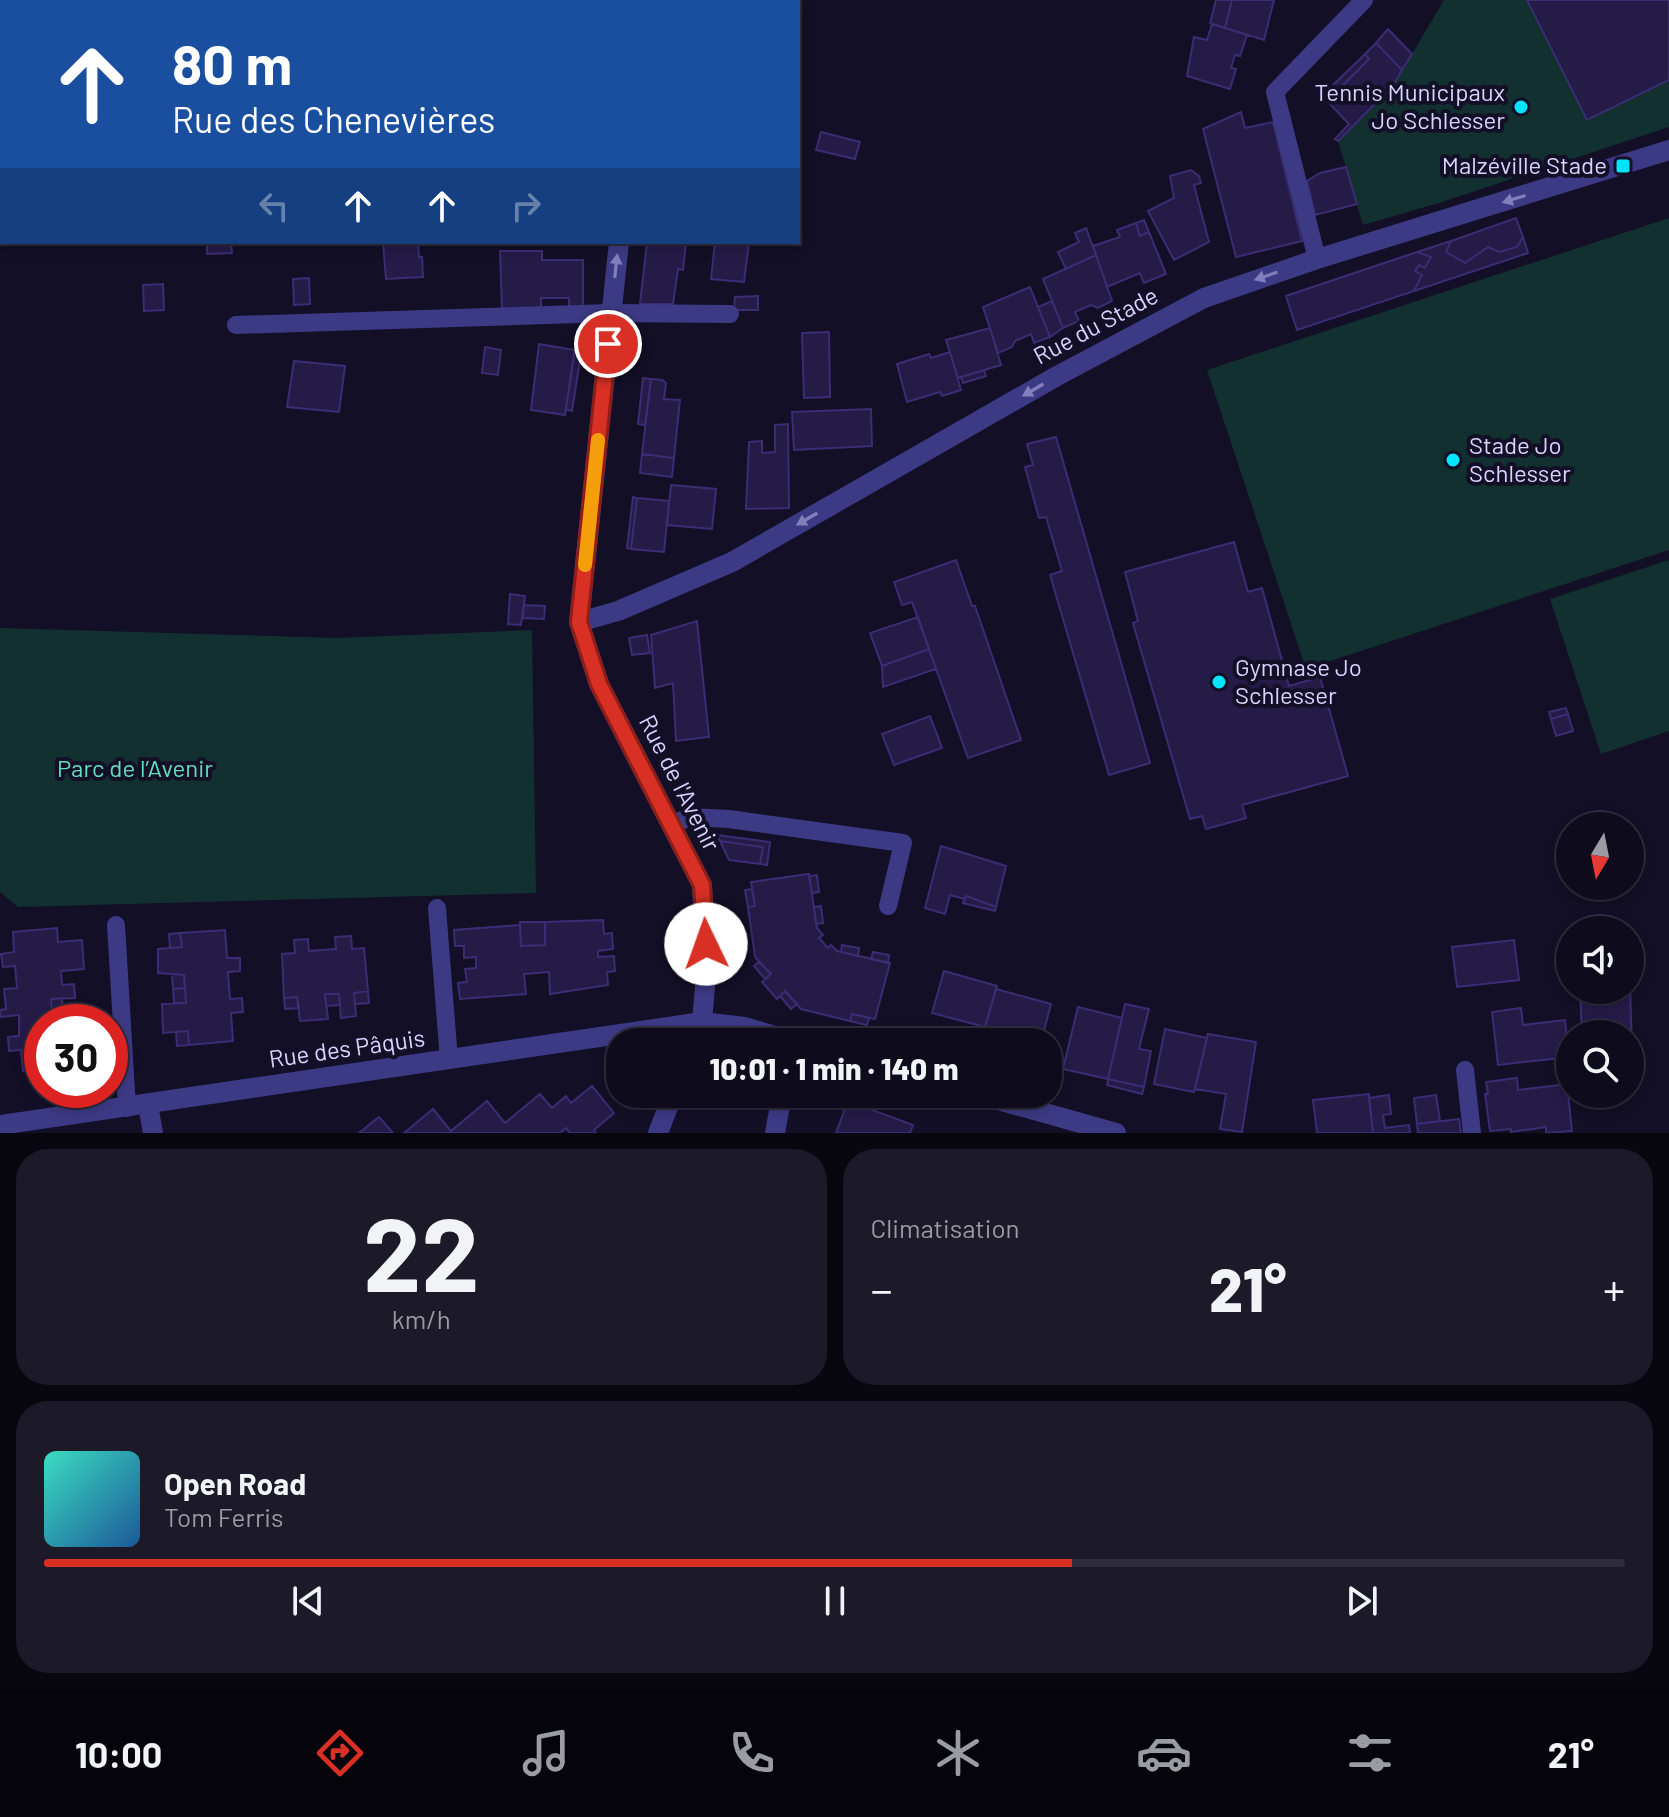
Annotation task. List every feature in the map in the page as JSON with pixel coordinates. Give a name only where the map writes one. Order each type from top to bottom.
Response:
[{"type":"street","name":"Rue du Stade","points":[[579,622],[618,611],[732,562],[1057,376],[1204,298],[1317,259],[1669,150]]},
{"type":"street","points":[[579,622],[619,244]]},
{"type":"street","name":"Rue de l'Avenir","points":[[579,622],[599,684],[702,885],[706,975],[700,1028]]},
{"type":"street","name":"Rue des Pâquis","points":[[128,1108],[702,1022],[748,1028]]},
{"type":"street","points":[[148,1105],[153,1133]]},
{"type":"street","name":"Rue des Pâquis","points":[[0,1125],[127,1108]]},
{"type":"street","points":[[658,1133],[668,1108]]},
{"type":"street","points":[[775,1133],[779,1108]]},
{"type":"street","points":[[1027,1108],[1116,1133]]},
{"type":"lane","points":[[1317,259],[1275,92],[1364,0]]},
{"type":"lane","points":[[236,325],[611,313],[730,314]]},
{"type":"lane","points":[[672,825],[689,817],[729,819],[903,843],[888,906]]},
{"type":"lane","points":[[437,908],[449,1060]]},
{"type":"lane","points":[[116,925],[121,1004]]},
{"type":"lane","points":[[1465,1070],[1472,1133]]},
{"type":"green space","name":"Tennis Municipaux Jo Schlesser","points":[[1444,0],[1669,0],[1669,127],[1363,225],[1338,141],[1393,86]]},
{"type":"green space","name":"Stade Jo Schlesser","points":[[1669,218],[1669,550],[1306,669],[1207,370]]},
{"type":"green space","points":[[1669,560],[1669,731],[1601,754],[1550,599]]},
{"type":"green space","name":"Parc de l’Avenir","points":[[0,628],[337,638],[532,630],[536,893],[18,907],[0,892]]},
{"type":"building","points":[[1216,0],[1232,0],[1225,28],[1210,23]]},
{"type":"building","points":[[1232,0],[1274,0],[1264,40],[1225,28]]},
{"type":"building","points":[[1527,0],[1669,0],[1669,80],[1587,120]]},
{"type":"building","points":[[1212,24],[1247,35],[1240,56],[1235,55],[1231,68],[1236,69],[1230,89],[1187,76],[1194,37],[1207,40]]},
{"type":"building","points":[[1388,29],[1412,54],[1402,70],[1376,43]]},
{"type":"building","points":[[1376,43],[1402,70],[1393,86],[1338,141],[1335,139],[1349,124],[1327,101],[1369,59],[1365,54]]},
{"type":"building","points":[[1365,54],[1369,59],[1337,92],[1331,87]]},
{"type":"building","points":[[1241,112],[1245,128],[1273,122],[1302,241],[1236,257],[1203,129]]},
{"type":"building","points":[[821,132],[860,142],[855,159],[816,150]]},
{"type":"building","points":[[1346,167],[1357,204],[1315,215],[1307,181],[1320,173]]},
{"type":"building","points":[[1191,170],[1199,176],[1201,183],[1194,185],[1209,242],[1174,260],[1148,211],[1174,198],[1170,176]]},
{"type":"building","points":[[1516,218],[1523,237],[1517,247],[1499,252],[1488,247],[1465,263],[1446,252],[1451,241]]},
{"type":"building","points":[[1144,220],[1149,232],[1140,236],[1136,223]]},
{"type":"building","points":[[1136,223],[1140,236],[1149,232],[1166,274],[1144,283],[1140,273],[1107,287],[1093,246],[1120,237],[1117,230]]},
{"type":"building","points":[[1086,228],[1096,255],[1066,269],[1058,252],[1079,242],[1075,233]]},
{"type":"building","points":[[1523,237],[1528,253],[1414,291],[1422,275],[1415,271],[1419,265],[1425,268],[1431,257],[1417,252],[1451,241],[1446,252],[1465,263],[1488,247],[1499,252],[1517,247]]},
{"type":"building","points":[[207,244],[231,244],[232,253],[207,254]]},
{"type":"building","points":[[383,244],[418,244],[423,277],[386,279]]},
{"type":"building","points":[[647,244],[686,244],[683,270],[678,269],[673,304],[640,304]]},
{"type":"building","points":[[715,244],[749,244],[744,282],[711,279]]},
{"type":"building","points":[[500,251],[542,251],[542,260],[583,260],[583,308],[569,308],[569,298],[541,298],[541,309],[502,310]]},
{"type":"building","points":[[1417,252],[1431,257],[1425,268],[1419,265],[1415,271],[1422,275],[1414,291],[1297,330],[1286,296]]},
{"type":"building","points":[[1096,255],[1112,301],[1098,308],[1091,305],[1075,312],[1079,321],[1063,328],[1043,279]]},
{"type":"building","points":[[309,278],[310,304],[294,305],[293,279]]},
{"type":"building","points":[[163,284],[164,310],[144,311],[143,285]]},
{"type":"building","points":[[1030,287],[1050,337],[1034,343],[1031,334],[998,353],[983,307]]},
{"type":"building","points":[[758,296],[758,310],[734,310],[735,297]]},
{"type":"building","points":[[1052,301],[1063,328],[1050,337],[1038,307]]},
{"type":"building","points":[[990,328],[1001,365],[958,378],[946,340]]},
{"type":"building","points":[[829,332],[830,397],[804,398],[802,333]]},
{"type":"building","points":[[539,344],[575,350],[565,415],[531,410]]},
{"type":"building","points":[[485,347],[501,350],[498,375],[482,373]]},
{"type":"building","points":[[950,352],[961,390],[942,396],[940,392],[907,402],[897,364],[929,354],[931,358]]},
{"type":"building","points":[[574,353],[581,354],[572,411],[566,409]]},
{"type":"building","points":[[294,361],[345,366],[339,412],[287,407]]},
{"type":"building","points":[[984,370],[986,376],[963,383],[961,377]]},
{"type":"building","points":[[643,378],[651,379],[645,425],[638,424]]},
{"type":"building","points":[[651,379],[666,383],[664,399],[680,400],[674,458],[642,454]]},
{"type":"building","points":[[871,409],[872,446],[794,450],[792,412]]},
{"type":"building","points":[[788,424],[789,508],[746,509],[749,442],[762,441],[762,453],[775,452],[775,425]]},
{"type":"building","points":[[1056,437],[1150,763],[1109,775],[1050,575],[1062,571],[1046,517],[1039,518],[1025,467],[1033,465],[1027,444]]},
{"type":"building","points":[[642,454],[674,458],[672,477],[640,473]]},
{"type":"building","points":[[671,485],[716,489],[712,529],[667,525]]},
{"type":"building","points":[[633,497],[637,498],[631,549],[627,548]]},
{"type":"building","points":[[637,498],[669,501],[664,552],[631,549]]},
{"type":"building","name":"Gymnase Jo Schlesser","points":[[1234,542],[1248,592],[1262,588],[1289,686],[1320,677],[1348,776],[1242,805],[1246,818],[1206,829],[1202,816],[1190,819],[1133,623],[1138,621],[1125,572]]},
{"type":"building","points":[[956,560],[1021,740],[968,758],[912,602],[902,605],[894,582]]},
{"type":"building","points":[[510,594],[525,596],[521,625],[508,624]]},
{"type":"building","points":[[524,605],[545,606],[544,619],[523,618]]},
{"type":"building","points":[[918,617],[929,649],[882,666],[870,633]]},
{"type":"building","points":[[697,621],[709,737],[676,741],[673,683],[655,688],[651,635]]},
{"type":"building","points":[[647,635],[650,653],[632,655],[629,638]]},
{"type":"building","points":[[929,649],[936,669],[883,687],[882,666]]},
{"type":"building","points":[[1566,708],[1568,714],[1551,719],[1549,712]]},
{"type":"building","points":[[1568,714],[1573,731],[1556,736],[1551,719]]},
{"type":"building","points":[[930,716],[942,748],[894,765],[882,734]]},
{"type":"building","points":[[717,835],[770,842],[767,865],[760,864],[763,847],[720,841]]},
{"type":"building","points":[[720,841],[763,847],[760,864],[729,860]]},
{"type":"building","points":[[941,846],[1006,866],[996,907],[966,896],[965,899],[950,895],[945,914],[925,908]]},
{"type":"building","points":[[809,874],[817,928],[823,935],[819,938],[828,948],[831,945],[837,951],[890,963],[875,1019],[852,1014],[850,1021],[801,1009],[785,991],[777,999],[762,982],[771,974],[755,957],[748,907],[755,906],[751,882]]},
{"type":"building","points":[[817,875],[819,892],[812,893],[809,876]]},
{"type":"building","points":[[752,889],[755,906],[748,907],[745,890]]},
{"type":"building","points":[[966,896],[996,907],[995,911],[963,903]]},
{"type":"building","points":[[821,906],[823,923],[816,924],[814,907]]},
{"type":"building","points":[[603,920],[604,934],[612,933],[613,949],[598,951],[598,957],[614,956],[615,971],[607,972],[608,985],[550,994],[549,972],[524,974],[526,994],[460,999],[458,983],[467,982],[465,969],[476,968],[476,957],[464,958],[464,946],[455,946],[454,930],[520,925],[521,946],[545,945],[545,922]]},
{"type":"building","points":[[520,922],[545,922],[545,945],[521,946]]},
{"type":"building","points":[[57,928],[58,942],[82,940],[84,969],[61,971],[62,985],[74,984],[75,998],[51,999],[51,1004],[24,1004],[24,1071],[21,1050],[9,1051],[8,1037],[19,1036],[19,1015],[0,1017],[0,1010],[6,1009],[4,989],[17,988],[15,966],[3,967],[1,954],[14,952],[13,932]]},
{"type":"building","points":[[225,930],[227,958],[240,958],[240,971],[228,972],[230,999],[242,998],[243,1012],[231,1013],[233,1041],[189,1045],[188,1031],[163,1033],[162,1004],[186,1003],[184,975],[158,973],[158,949],[182,947],[180,933]]},
{"type":"building","points":[[180,933],[182,947],[170,948],[169,934]]},
{"type":"building","points":[[351,936],[352,949],[364,948],[368,991],[354,993],[356,1016],[341,1018],[339,994],[325,994],[328,1019],[300,1021],[297,997],[284,998],[282,954],[295,953],[294,940],[308,939],[309,951],[336,949],[335,937]]},
{"type":"building","points":[[1514,940],[1519,980],[1457,987],[1452,947]]},
{"type":"building","points":[[842,945],[859,948],[858,956],[841,952]]},
{"type":"building","points":[[873,952],[889,955],[888,963],[871,959]]},
{"type":"building","points":[[759,962],[771,974],[765,979],[754,966]]},
{"type":"building","points":[[944,971],[997,986],[985,1027],[932,1013]]},
{"type":"building","points":[[172,975],[184,975],[185,988],[173,989]]},
{"type":"building","points":[[185,988],[186,1003],[174,1003],[173,989]]},
{"type":"building","points":[[996,989],[1051,1004],[1045,1028],[985,1028]]},
{"type":"building","points":[[368,991],[369,1003],[355,1004],[354,993]]},
{"type":"building","points":[[785,991],[797,1004],[791,1009],[780,996]]},
{"type":"building","points":[[325,994],[339,994],[340,1005],[326,1006]]},
{"type":"building","points":[[297,997],[299,1008],[285,1009],[284,998]]},
{"type":"building","points":[[62,998],[62,1004],[51,1004],[51,999]]},
{"type":"building","points":[[1125,1004],[1149,1009],[1139,1049],[1151,1051],[1144,1087],[1108,1079]]},
{"type":"building","points":[[1581,1004],[1631,1004],[1631,1020],[1581,1020]]},
{"type":"building","points":[[1078,1007],[1122,1018],[1108,1079],[1063,1069]]},
{"type":"building","points":[[1521,1008],[1523,1025],[1556,1021],[1556,1058],[1498,1065],[1492,1012]]},
{"type":"building","points":[[852,1014],[869,1018],[867,1025],[850,1021]]},
{"type":"building","points":[[1165,1029],[1207,1038],[1194,1092],[1154,1084]]},
{"type":"building","points":[[188,1031],[189,1045],[177,1046],[176,1032]]},
{"type":"building","points":[[1208,1034],[1256,1042],[1242,1132],[1220,1129],[1226,1094],[1195,1089]]},
{"type":"building","points":[[1517,1078],[1518,1090],[1556,1085],[1556,1108],[1570,1108],[1572,1131],[1546,1133],[1546,1127],[1511,1132],[1511,1129],[1490,1131],[1486,1082]]},
{"type":"building","points":[[1108,1079],[1144,1087],[1142,1094],[1107,1085]]},
{"type":"building","points":[[592,1086],[606,1103],[606,1108],[614,1113],[594,1130],[596,1133],[570,1133],[566,1128],[560,1133],[404,1133],[433,1109],[451,1131],[487,1101],[505,1123],[540,1094],[552,1108],[566,1096],[571,1103]]},
{"type":"building","points":[[1369,1094],[1373,1133],[1317,1133],[1313,1100]]},
{"type":"building","points":[[1389,1095],[1391,1114],[1383,1115],[1385,1128],[1409,1125],[1410,1133],[1373,1133],[1369,1098]]},
{"type":"building","points":[[1436,1095],[1440,1121],[1417,1124],[1414,1098]]},
{"type":"building","points":[[845,1108],[867,1108],[913,1125],[910,1133],[836,1133]]},
{"type":"building","points":[[379,1117],[393,1133],[359,1133]]},
{"type":"building","points":[[1459,1119],[1461,1133],[1418,1133],[1417,1124]]},
{"type":"slow traffic","points":[[585,565],[598,440]]},
{"type":"place","name":"Tennis Municipaux Jo Schlesser","points":[[1521,107]]},
{"type":"place","name":"Malzéville Stade","points":[[1623,166]]},
{"type":"place","name":"Stade Jo Schlesser","points":[[1453,460]]},
{"type":"place","name":"Gymnase Jo Schlesser","points":[[1219,682]]},
{"type":"route","points":[[608,344],[579,622],[599,684],[702,885],[706,944]]}]
